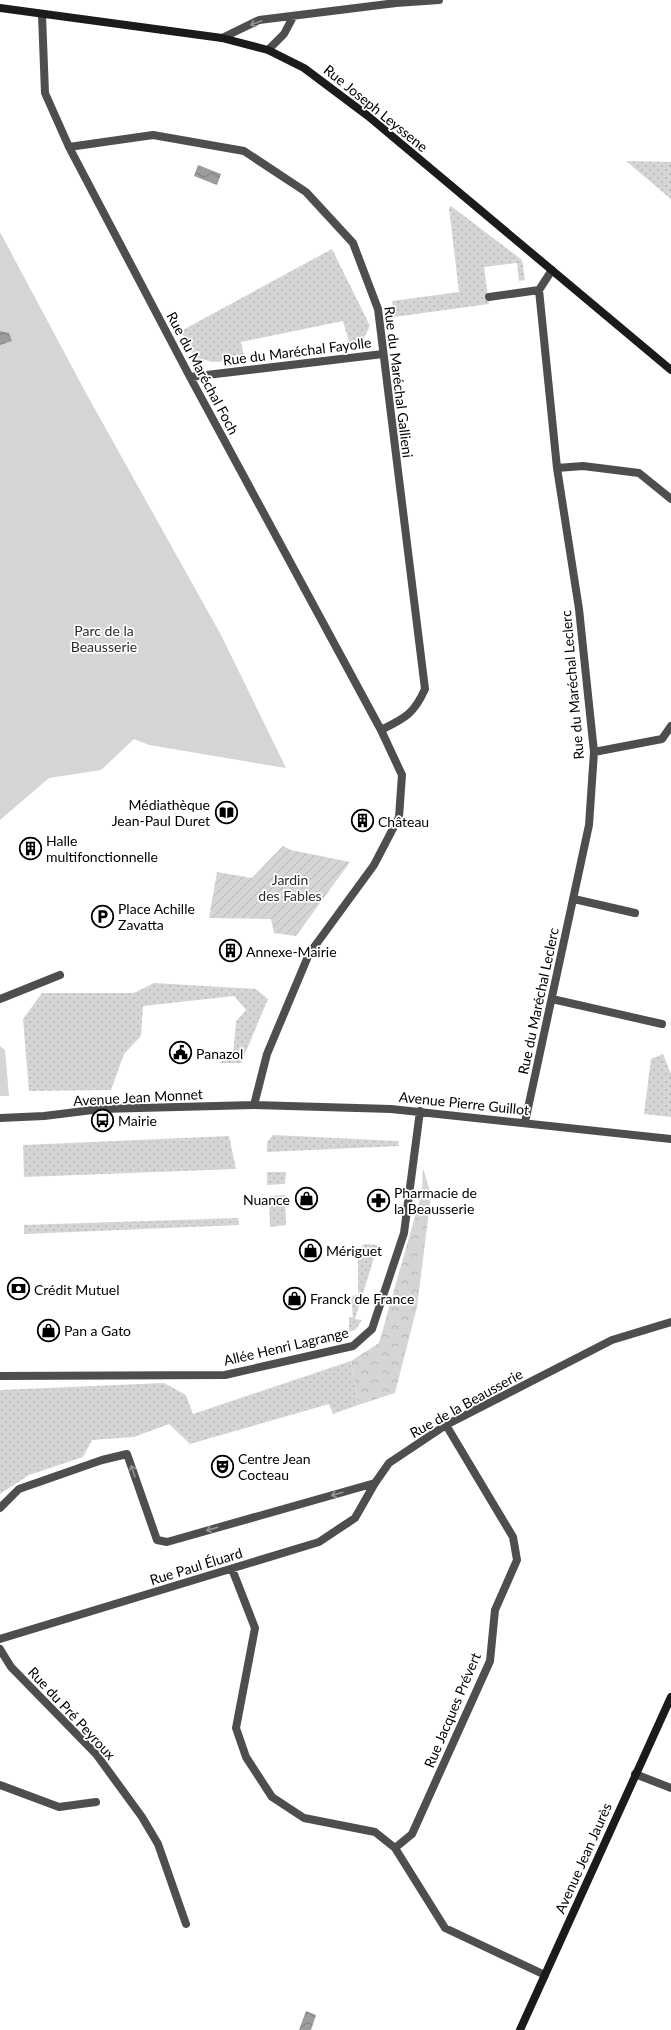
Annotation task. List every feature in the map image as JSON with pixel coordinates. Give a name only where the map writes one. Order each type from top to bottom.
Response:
[{"type":"street","points":[[222,38],[259,20],[293,17],[396,3],[439,0]]},
{"type":"street","name":"Rue Joseph Leyssene","points":[[0,8],[42,15],[222,38],[268,50],[304,68],[368,116],[671,370]]},
{"type":"street","name":"Rue du Maréchal Foch","points":[[42,15],[45,93],[69,147],[190,377],[381,730],[402,775],[399,817],[374,865],[310,954],[267,1054],[254,1105]]},
{"type":"street","points":[[268,50],[284,34],[293,17]]},
{"type":"street","name":"Rue du Maréchal Gallieni","points":[[69,147],[153,135],[244,151],[306,192],[354,243],[378,308],[425,689],[418,705],[404,718],[381,730]]},
{"type":"street","points":[[489,297],[539,290],[552,270]]},
{"type":"street","name":"Rue du Maréchal Leclerc","points":[[525,1122],[589,825],[594,752],[579,609],[557,468],[539,290]]},
{"type":"street","name":"Rue du Maréchal Fayolle","points":[[190,377],[383,354]]},
{"type":"street","points":[[557,468],[583,466],[639,473],[671,499]]},
{"type":"street","points":[[594,752],[662,739],[671,726]]},
{"type":"street","points":[[574,899],[635,913]]},
{"type":"street","points":[[0,998],[60,975]]},
{"type":"street","points":[[552,999],[662,1024]]},
{"type":"street","name":"Avenue Pierre Guillot","points":[[254,1105],[420,1111],[671,1139]]},
{"type":"street","name":"Avenue Jean Monnet","points":[[0,1118],[44,1116],[101,1109],[254,1105]]},
{"type":"street","name":"Allée Henri Lagrange","points":[[0,1376],[225,1375],[353,1346],[372,1329],[404,1233],[420,1111]]},
{"type":"street","name":"Rue de la Beausserie","points":[[375,1483],[389,1463],[446,1425],[612,1340],[671,1322]]},
{"type":"street","name":"Rue Jacques Prévert","points":[[394,1848],[412,1834],[490,1661],[495,1610],[517,1560],[513,1537],[446,1425]]},
{"type":"street","points":[[0,1508],[20,1488],[102,1460],[127,1454],[157,1540],[167,1542],[375,1483]]},
{"type":"street","name":"Rue Paul Éluard","points":[[0,1639],[319,1542],[355,1518],[375,1483]]},
{"type":"street","points":[[232,1569],[255,1628],[236,1728],[246,1757],[272,1797],[304,1818],[375,1832],[394,1848],[445,1928],[545,1975]]},
{"type":"street","name":"Rue du Pré Peyroux","points":[[0,1649],[11,1667],[96,1754],[142,1817],[158,1844],[186,1924]]},
{"type":"street","name":"Avenue Jean Jaurès","points":[[520,2030],[671,1697]]},
{"type":"street","points":[[635,1774],[671,1788]]},
{"type":"street","points":[[0,1785],[59,1808],[96,1802]]},
{"type":"green space","points":[[626,161],[671,162],[671,199]]},
{"type":"green space","points":[[451,206],[522,260],[525,280],[519,281],[517,263],[484,267],[489,304],[394,317],[392,301],[459,292],[449,208]]},
{"type":"green space","name":"Parc de la Beausserie","points":[[0,232],[87,395],[221,635],[286,768],[149,745],[134,739],[101,770],[49,778],[0,820]]},
{"type":"green space","points":[[332,249],[370,326],[364,338],[350,345],[343,321],[241,342],[245,359],[213,362],[194,357],[181,331]]},
{"type":"green space","name":"Jardin des Fables","points":[[283,846],[291,850],[350,862],[296,936],[274,933],[271,919],[209,918],[217,872],[252,878]]},
{"type":"green space","points":[[154,983],[256,989],[268,999],[241,1063],[219,1063],[233,1055],[236,1021],[246,1010],[234,996],[143,1006],[141,1036],[124,1054],[111,1090],[29,1091],[23,1019],[42,993],[134,993]]},
{"type":"green space","points":[[0,1046],[5,1050],[9,1096],[0,1096]]},
{"type":"green space","points":[[663,1054],[671,1074],[671,1117],[644,1114],[651,1059]]},
{"type":"green space","points":[[273,1135],[398,1141],[399,1146],[267,1152],[267,1142]]},
{"type":"green space","points":[[229,1136],[236,1169],[24,1177],[23,1145]]},
{"type":"green space","points":[[423,1168],[431,1195],[417,1307],[395,1393],[358,1405],[351,1361],[379,1343],[422,1192]]},
{"type":"green space","points":[[267,1172],[286,1172],[285,1184],[267,1185]]},
{"type":"green space","points":[[285,1195],[286,1225],[270,1227],[269,1196]]},
{"type":"green space","points":[[238,1218],[239,1225],[24,1234],[24,1225]]},
{"type":"green space","points":[[364,1244],[378,1245],[355,1319],[362,1320],[356,1329],[349,1332],[349,1318],[353,1317],[351,1296],[358,1295],[358,1250]]},
{"type":"green space","points":[[351,1361],[358,1405],[333,1414],[329,1404],[190,1444],[169,1424],[134,1437],[92,1440],[83,1457],[29,1475],[0,1494],[0,1390],[164,1383],[186,1395],[193,1414]]},
{"type":"water","points":[[198,165],[221,174],[217,185],[194,176]]},
{"type":"water","points":[[0,331],[9,333],[12,341],[0,345]]},
{"type":"water","points":[[306,2011],[316,2015],[311,2030],[299,2030]]},
{"type":"place","name":"Médiathèque Jean-Paul Duret","points":[[226,812]]},
{"type":"place","name":"Château","points":[[363,821]]},
{"type":"place","name":"Halle multifonctionnelle","points":[[30,848]]},
{"type":"place","name":"Place Achille Zavatta","points":[[103,916]]},
{"type":"place","name":"Annexe-Mairie","points":[[230,951]]},
{"type":"place","name":"Panazol","points":[[181,1053]]},
{"type":"place","name":"Mairie","points":[[103,1120]]},
{"type":"place","name":"Nuance","points":[[306,1199]]},
{"type":"place","name":"Pharmacie de la Beausserie","points":[[378,1200]]},
{"type":"place","name":"Mériguet","points":[[311,1250]]},
{"type":"place","name":"Crédit Mutuel","points":[[18,1289]]},
{"type":"place","name":"Franck de France","points":[[295,1298]]},
{"type":"place","name":"Pan a Gato","points":[[49,1330]]},
{"type":"place","name":"Centre Jean Cocteau","points":[[222,1466]]}]
